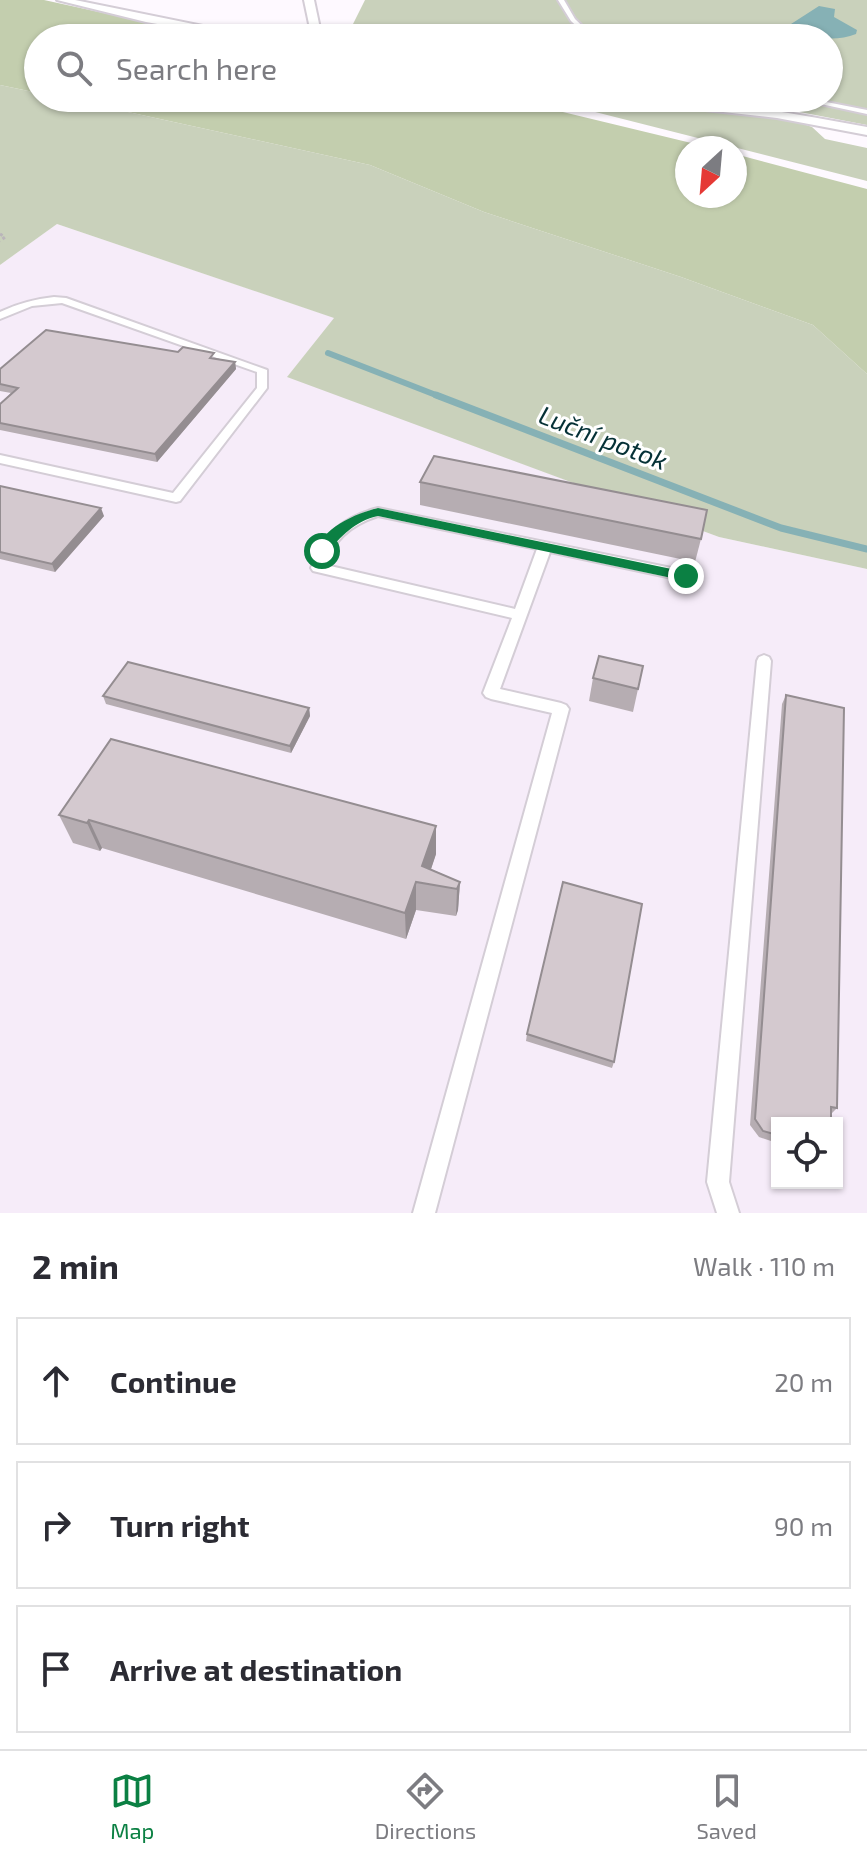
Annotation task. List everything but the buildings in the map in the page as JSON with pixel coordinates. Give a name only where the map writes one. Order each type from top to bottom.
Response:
[{"type":"street","points":[[62,0],[175,24]]},
{"type":"street","points":[[309,0],[314,24]]},
{"type":"street","points":[[759,112],[867,131]]},
{"type":"lane","points":[[561,0],[577,24]]},
{"type":"lane","points":[[843,107],[867,112]]},
{"type":"lane","points":[[0,316],[20,305],[39,300],[63,300],[262,370],[262,388],[176,498],[0,459]]},
{"type":"lane","points":[[520,615],[318,568],[322,551],[337,533],[358,517],[378,512],[686,576]]},
{"type":"lane","points":[[424,1213],[561,709],[491,693],[545,547]]},
{"type":"lane","points":[[728,1213],[718,1182],[764,661]]},
{"type":"path","points":[[0,234],[5,237],[0,241]]},
{"type":"shaded area","points":[[57,224],[335,318],[288,376],[719,537],[867,569],[867,1213],[0,1213],[0,265]]},
{"type":"green space","points":[[0,0],[44,0],[154,24],[24,24],[24,90],[0,85]]},
{"type":"green space","points":[[365,0],[867,0],[867,125],[800,112],[843,112],[843,24],[353,24]]},
{"type":"green space","points":[[0,85],[24,90],[24,112],[128,112],[370,165],[484,212],[681,277],[813,325],[867,374],[867,569],[719,537],[287,377],[334,318],[57,224],[0,265]]},
{"type":"green space","points":[[128,112],[563,112],[675,139],[675,208],[747,208],[747,157],[867,189],[867,374],[813,325],[681,277],[484,212],[370,165]]},
{"type":"green space","points":[[595,112],[723,112],[792,120],[812,127],[825,139],[867,148],[867,181],[747,151],[747,136],[690,136]]},
{"type":"water","points":[[819,6],[835,9],[834,17],[857,30],[856,34],[843,37],[843,24],[791,24]]},
{"type":"waterway","name":"Luční potok","points":[[328,353],[441,397]]},
{"type":"waterway","name":"Luční potok","points":[[436,395],[781,528],[867,549]]},
{"type":"route","points":[[322,551],[337,533],[358,517],[378,512],[686,576]]}]
